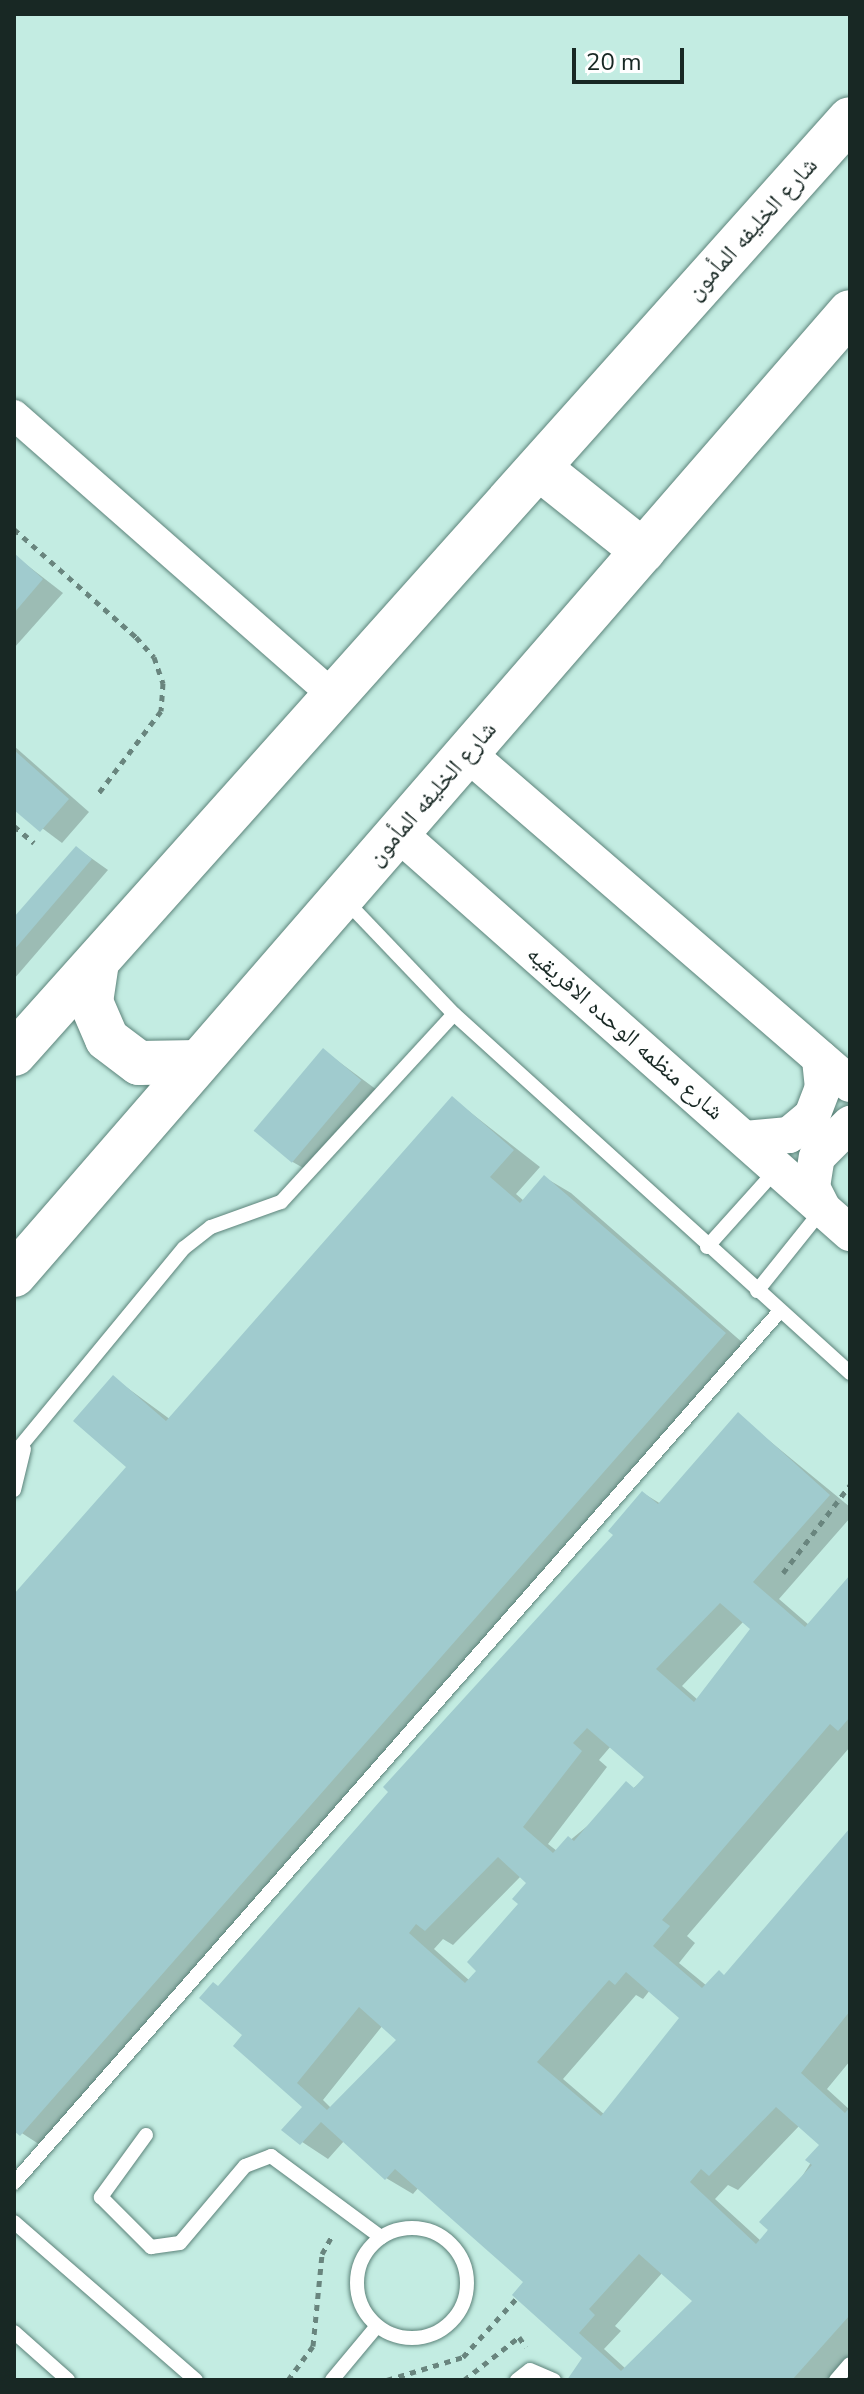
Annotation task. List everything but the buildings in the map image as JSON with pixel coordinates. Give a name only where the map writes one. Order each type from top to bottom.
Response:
[{"type":"main road","name":"شارع الخليفه المأمون","points":[[14,1054],[850,119]]},
{"type":"main road","name":"شارع الخليفه المأمون","points":[[14,1275],[850,312]]},
{"type":"main road","points":[[539,468],[643,551]]},
{"type":"main road","points":[[97,962],[91,1002],[107,1039],[149,1065],[198,1062]]},
{"type":"street","points":[[14,415],[334,696]]},
{"type":"street","points":[[467,753],[850,1084]]},
{"type":"street","name":"شارع منظمه الوحده الافريقيه","points":[[398,833],[850,1233]]},
{"type":"street","points":[[745,1139],[789,1135],[812,1116],[823,1088],[820,1058]]},
{"type":"street","points":[[823,1209],[812,1187],[817,1157],[850,1124]]},
{"type":"lane","points":[[342,897],[454,1014],[707,1247],[850,1373]]},
{"type":"lane","points":[[14,1490],[19,1452],[184,1248],[211,1227],[281,1202],[454,1014]]},
{"type":"lane","points":[[707,1247],[778,1167]]},
{"type":"lane","points":[[757,1291],[823,1209]]},
{"type":"lane","points":[[14,2183],[780,1311]]},
{"type":"lane","points":[[146,2135],[101,2197],[151,2247],[180,2243],[262,2157],[289,2162],[381,2237]]},
{"type":"lane","points":[[14,2222],[196,2380]]},
{"type":"lane","points":[[414,2228],[446,2240],[467,2285],[455,2317],[426,2336],[377,2326],[358,2298],[357,2280],[364,2256],[381,2237],[414,2228]]},
{"type":"lane","points":[[332,2380],[377,2326]]},
{"type":"lane","points":[[14,2332],[68,2380]]},
{"type":"lane","points":[[836,2380],[850,2364]]},
{"type":"lane","points":[[517,2380],[530,2370],[554,2380]]},
{"type":"path","points":[[14,529],[136,637],[154,657],[163,683],[161,711],[98,794]]},
{"type":"path","points":[[14,826],[34,843]]},
{"type":"path","points":[[783,1573],[850,1485]]},
{"type":"path","points":[[288,2380],[319,2327],[322,2254],[356,2216]]},
{"type":"path","points":[[387,2380],[463,2357],[516,2299]]}]
